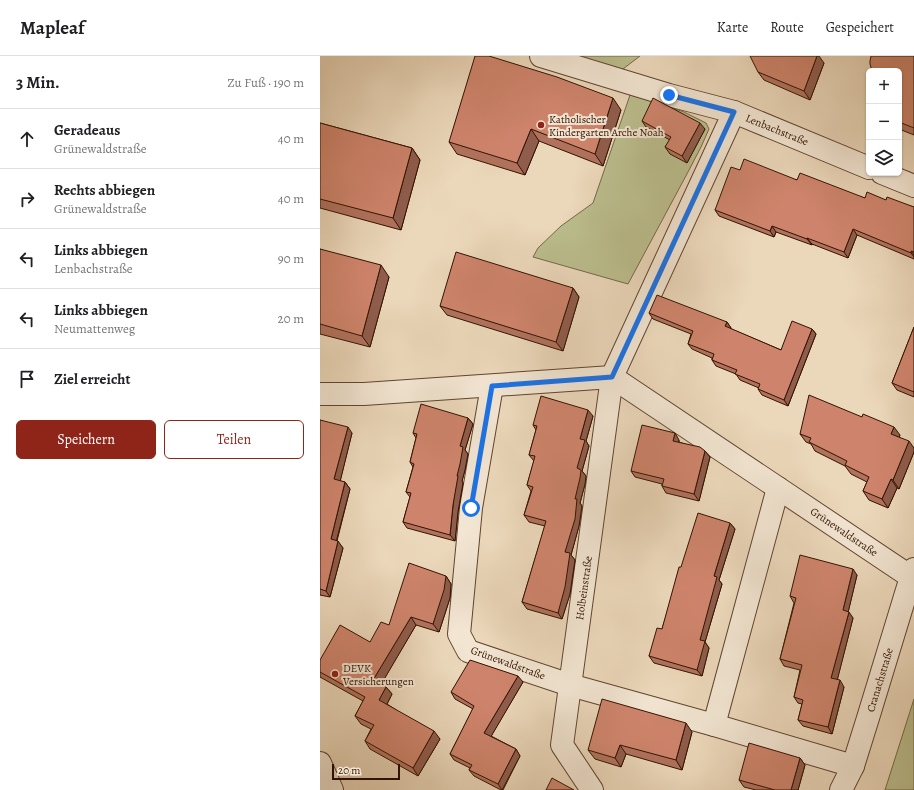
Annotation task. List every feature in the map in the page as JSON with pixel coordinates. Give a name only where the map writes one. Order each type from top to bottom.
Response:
[{"type":"street","points":[[541,56],[669,95],[734,112]]},
{"type":"street","name":"Lenbachstraße","points":[[612,377],[734,112],[866,167]]},
{"type":"street","points":[[889,176],[914,186]]},
{"type":"street","points":[[320,394],[364,394],[612,377]]},
{"type":"street","name":"Grünewaldstraße","points":[[612,377],[778,488],[912,573]]},
{"type":"street","name":"Holbeinstraße","points":[[592,790],[562,745],[612,377]]},
{"type":"street","name":"Grünewaldstraße","points":[[492,386],[471,508],[459,634],[468,651],[570,685],[714,725],[852,766]]},
{"type":"street","points":[[714,725],[778,488]]},
{"type":"street","name":"Cranachstraße","points":[[841,790],[852,766],[871,711],[912,573]]},
{"type":"street","points":[[320,763],[332,790]]},
{"type":"green space","points":[[542,56],[640,56],[619,72]]},
{"type":"green space","points":[[630,95],[684,112],[706,123],[709,129],[688,172],[628,284],[533,257],[538,248],[561,226],[593,203]]},
{"type":"green space","points":[[914,699],[914,790],[885,790]]},
{"type":"building","name":"Katholischer Kindergarten Arche Noah","points":[[475,56],[489,56],[557,77],[613,98],[595,154],[531,129],[517,163],[449,142]]},
{"type":"building","points":[[750,56],[817,56],[804,91],[758,72]]},
{"type":"building","points":[[871,56],[914,56],[914,128],[902,123],[902,68],[871,68]]},
{"type":"building","points":[[653,98],[700,123],[682,156],[665,147],[671,137],[642,121]]},
{"type":"building","points":[[320,123],[412,148],[393,218],[320,199]]},
{"type":"building","points":[[744,159],[797,180],[800,173],[865,198],[867,192],[886,200],[887,197],[914,207],[914,252],[911,251],[911,253],[853,229],[844,252],[772,226],[770,231],[715,210],[731,167],[740,170]]},
{"type":"building","points":[[320,249],[381,265],[362,336],[320,324]]},
{"type":"building","points":[[456,252],[573,288],[556,342],[440,306]]},
{"type":"building","points":[[657,295],[727,322],[725,326],[781,350],[792,321],[812,329],[784,400],[758,389],[760,384],[735,374],[737,370],[712,360],[714,354],[688,344],[693,331],[649,313]]},
{"type":"building","points":[[914,327],[914,392],[892,383]]},
{"type":"building","points":[[809,395],[862,417],[863,414],[894,427],[891,434],[909,441],[893,480],[891,479],[882,499],[863,491],[869,477],[845,465],[847,461],[809,442],[811,438],[800,434]]},
{"type":"building","points":[[541,396],[588,410],[580,439],[585,440],[577,468],[581,470],[575,499],[577,499],[575,519],[565,552],[570,553],[565,587],[558,613],[522,602],[546,521],[524,515],[533,487],[527,485],[535,456],[529,455],[537,426],[533,425]]},
{"type":"building","points":[[421,404],[468,418],[460,446],[463,447],[457,476],[450,535],[403,522],[411,493],[406,492],[414,464],[410,462],[417,434],[413,433]]},
{"type":"building","points":[[320,420],[348,427],[334,479],[345,482],[331,539],[338,541],[326,591],[320,589]]},
{"type":"building","points":[[642,425],[675,433],[673,441],[700,447],[705,451],[694,494],[662,486],[664,479],[631,471]]},
{"type":"building","points":[[698,513],[730,523],[714,576],[717,577],[700,640],[705,641],[697,670],[649,656],[657,628],[662,629],[679,567],[681,567]]},
{"type":"building","points":[[800,555],[853,569],[843,610],[849,612],[831,678],[840,680],[828,727],[798,720],[803,700],[794,697],[802,665],[780,659],[796,598],[790,596]]},
{"type":"building","points":[[409,563],[446,576],[444,590],[433,624],[411,617],[373,680],[386,687],[379,700],[434,731],[413,768],[365,741],[374,725],[355,716],[365,697],[320,672],[320,660],[340,625],[370,642],[381,622],[389,625]]},
{"type":"building","points":[[470,660],[518,676],[484,733],[516,749],[498,784],[469,770],[472,765],[450,754],[474,706],[451,692]]},
{"type":"building","points":[[602,699],[686,723],[676,760],[620,745],[615,758],[588,750]]},
{"type":"building","points":[[749,743],[800,758],[791,790],[775,790],[739,780]]},
{"type":"building","points":[[552,778],[574,790],[546,790]]},
{"type":"place","name":"Katholischer Kindergarten Arche Noah","points":[[541,125]]},
{"type":"place","name":"DEVK Versicherungen","points":[[335,674]]},
{"type":"route","points":[[471,508],[492,386],[612,377],[734,112],[669,95]]}]
